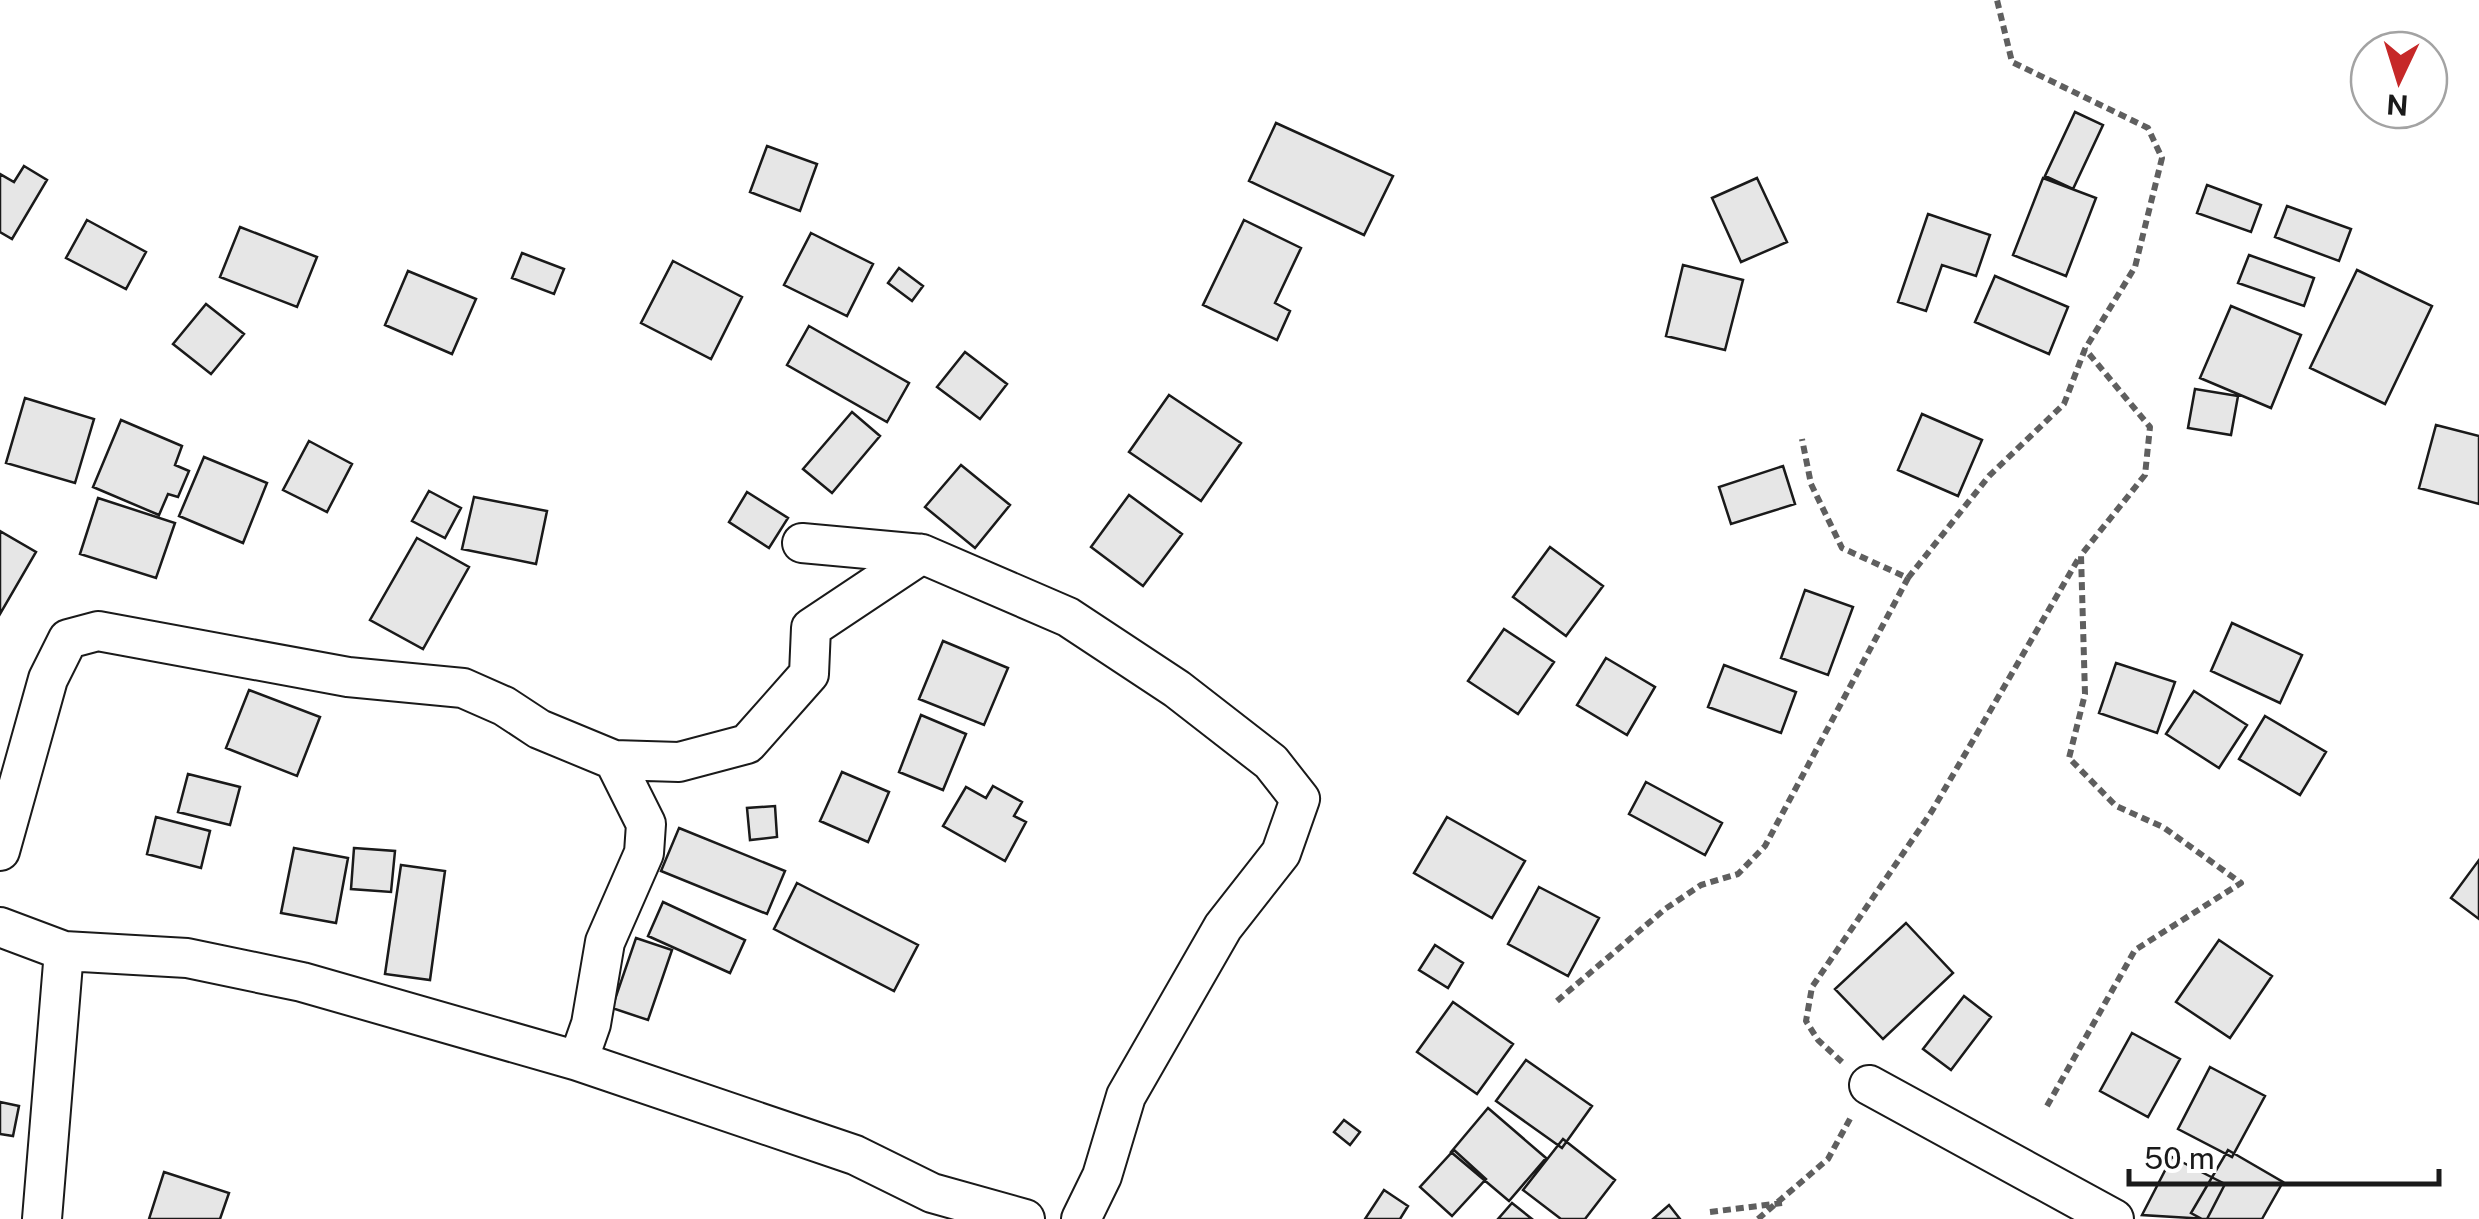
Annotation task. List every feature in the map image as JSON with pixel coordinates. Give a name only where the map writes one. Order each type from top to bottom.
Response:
[{"type":"street","points":[[802,543],[922,554],[1068,617],[1177,689],[1271,762],[1300,799],[1281,853],[1223,927],[1126,1096],[1102,1176],[1081,1219]]},
{"type":"street","points":[[0,851],[48,679],[68,639],[98,631],[348,677],[463,688],[504,706],[539,729],[614,760],[679,762],[748,744],[809,674],[811,628],[922,554]]},
{"type":"street","points":[[578,1061],[590,1024],[604,942],[644,853],[646,824],[614,760]]},
{"type":"street","points":[[0,927],[64,951],[187,958],[302,982],[578,1061],[854,1155],[932,1193],[1025,1219]]},
{"type":"street","points":[[42,1219],[64,951]]},
{"type":"street","points":[[1869,1085],[2114,1219]]},
{"type":"path","points":[[1557,1001],[1665,909],[1701,886],[1738,874],[1765,846],[1908,578],[1989,476],[2064,404],[2085,349],[2135,267],[2162,158],[2148,128],[2012,62],[1997,0]]},
{"type":"path","points":[[1758,1219],[1783,1202],[1828,1159],[1869,1085],[1818,1040],[1806,1021],[1812,987],[1932,811],[2081,556],[2145,474],[2150,428],[2085,349]]},
{"type":"path","points":[[1802,439],[1811,484],[1842,548],[1908,578]]},
{"type":"path","points":[[2047,1106],[2135,950],[2241,882],[2163,827],[2116,806],[2068,758],[2086,694],[2081,556]]},
{"type":"path","points":[[1710,1212],[1783,1202]]},
{"type":"building","points":[[2075,112],[2103,125],[2073,189],[2045,176]]},
{"type":"building","points":[[1276,123],[1393,176],[1364,235],[1249,181]]},
{"type":"building","points":[[767,146],[817,164],[800,211],[750,192]]},
{"type":"building","points":[[24,166],[47,180],[12,239],[0,232],[0,174],[14,182]]},
{"type":"building","points":[[1757,178],[1787,242],[1741,262],[1712,198]]},
{"type":"building","points":[[2043,178],[2096,198],[2066,276],[2013,255]]},
{"type":"building","points":[[2207,185],[2261,205],[2251,232],[2197,213]]},
{"type":"building","points":[[2287,206],[2351,229],[2339,261],[2275,237]]},
{"type":"building","points":[[1928,214],[1990,235],[1976,276],[1942,265],[1926,311],[1898,302]]},
{"type":"building","points":[[87,220],[146,252],[126,289],[66,258]]},
{"type":"building","points":[[1244,220],[1301,248],[1275,303],[1290,311],[1277,340],[1203,305]]},
{"type":"building","points":[[240,227],[317,257],[297,307],[220,277]]},
{"type":"building","points":[[811,233],[873,264],[847,316],[784,285]]},
{"type":"building","points":[[522,253],[564,269],[554,294],[512,278]]},
{"type":"building","points":[[2249,255],[2314,278],[2304,306],[2238,283]]},
{"type":"building","points":[[673,261],[742,297],[711,359],[641,323]]},
{"type":"building","points":[[1683,265],[1743,280],[1725,350],[1666,336]]},
{"type":"building","points":[[899,268],[923,286],[912,301],[888,283]]},
{"type":"building","points":[[2357,270],[2432,306],[2385,404],[2310,368]]},
{"type":"building","points":[[408,271],[476,299],[452,354],[385,325]]},
{"type":"building","points":[[1995,276],[2068,307],[2049,354],[1975,322]]},
{"type":"building","points":[[206,304],[244,334],[211,374],[173,344]]},
{"type":"building","points":[[2231,306],[2301,335],[2271,408],[2200,378]]},
{"type":"building","points":[[809,326],[909,383],[887,422],[787,365]]},
{"type":"building","points":[[965,352],[1007,384],[980,419],[937,387]]},
{"type":"building","points":[[2195,389],[2238,396],[2231,435],[2188,428]]},
{"type":"building","points":[[1169,395],[1241,443],[1201,501],[1129,452]]},
{"type":"building","points":[[25,398],[94,419],[75,483],[6,463]]},
{"type":"building","points":[[852,412],[880,436],[832,493],[803,469]]},
{"type":"building","points":[[1922,414],[1982,440],[1958,496],[1898,470]]},
{"type":"building","points":[[121,420],[182,446],[175,465],[189,471],[178,497],[168,494],[159,515],[93,487]]},
{"type":"building","points":[[2436,425],[2479,436],[2479,504],[2419,488]]},
{"type":"building","points":[[309,441],[352,464],[327,512],[283,490]]},
{"type":"building","points":[[204,457],[267,483],[243,543],[179,516]]},
{"type":"building","points":[[961,465],[1010,505],[975,548],[925,507]]},
{"type":"building","points":[[1783,466],[1795,504],[1731,524],[1719,487]]},
{"type":"building","points":[[429,491],[461,508],[445,538],[412,521]]},
{"type":"building","points":[[747,492],[788,518],[769,548],[729,522]]},
{"type":"building","points":[[1129,495],[1182,534],[1143,586],[1091,547]]},
{"type":"building","points":[[474,497],[547,511],[536,564],[462,549]]},
{"type":"building","points":[[98,498],[175,523],[156,578],[80,554]]},
{"type":"building","points":[[0,531],[36,552],[0,614]]},
{"type":"building","points":[[417,538],[469,567],[423,649],[370,620]]},
{"type":"building","points":[[1550,547],[1603,586],[1566,636],[1513,597]]},
{"type":"building","points":[[1805,590],[1853,607],[1828,675],[1781,658]]},
{"type":"building","points":[[2232,623],[2302,655],[2280,703],[2211,671]]},
{"type":"building","points":[[1504,629],[1554,662],[1518,714],[1468,681]]},
{"type":"building","points":[[943,641],[1008,668],[984,725],[919,699]]},
{"type":"building","points":[[1606,658],[1655,687],[1627,735],[1577,705]]},
{"type":"building","points":[[2116,663],[2175,682],[2157,733],[2099,713]]},
{"type":"building","points":[[1724,665],[1796,692],[1781,733],[1708,707]]},
{"type":"building","points":[[249,690],[320,717],[297,776],[226,748]]},
{"type":"building","points":[[2194,691],[2247,725],[2219,768],[2166,734]]},
{"type":"building","points":[[921,715],[966,734],[943,790],[899,772]]},
{"type":"building","points":[[2265,716],[2326,752],[2300,795],[2239,759]]},
{"type":"building","points":[[842,772],[889,792],[868,842],[820,821]]},
{"type":"building","points":[[188,774],[240,787],[230,825],[178,812]]},
{"type":"building","points":[[1646,782],[1722,823],[1705,855],[1629,814]]},
{"type":"building","points":[[993,786],[1022,802],[1014,816],[1026,822],[1005,861],[943,826],[966,787],[986,798]]},
{"type":"building","points":[[775,806],[777,837],[750,840],[747,808]]},
{"type":"building","points":[[156,817],[210,831],[201,868],[147,854]]},
{"type":"building","points":[[1447,817],[1525,861],[1492,918],[1414,873]]},
{"type":"building","points":[[679,828],[785,871],[767,914],[661,871]]},
{"type":"building","points":[[294,848],[348,858],[336,923],[281,913]]},
{"type":"building","points":[[354,848],[395,851],[391,892],[351,889]]},
{"type":"building","points":[[2479,860],[2479,919],[2451,898]]},
{"type":"building","points":[[401,865],[445,871],[430,980],[385,974]]},
{"type":"building","points":[[797,883],[918,945],[894,991],[774,929]]},
{"type":"building","points":[[1539,887],[1599,918],[1568,976],[1508,944]]},
{"type":"building","points":[[663,902],[745,940],[730,973],[648,936]]},
{"type":"building","points":[[1906,923],[1953,973],[1883,1039],[1835,989]]},
{"type":"building","points":[[636,938],[672,950],[648,1020],[612,1008]]},
{"type":"building","points":[[2219,940],[2272,976],[2230,1038],[2176,1002]]},
{"type":"building","points":[[1435,945],[1463,963],[1448,988],[1419,970]]},
{"type":"building","points":[[1964,996],[1991,1017],[1951,1070],[1923,1049]]},
{"type":"building","points":[[1453,1002],[1513,1044],[1477,1094],[1417,1052]]},
{"type":"building","points":[[2132,1033],[2180,1059],[2148,1117],[2100,1091]]},
{"type":"building","points":[[1526,1060],[1592,1106],[1562,1148],[1496,1101]]},
{"type":"building","points":[[2210,1067],[2265,1096],[2232,1157],[2178,1129]]},
{"type":"building","points":[[0,1102],[19,1106],[13,1136],[0,1134]]},
{"type":"building","points":[[1488,1108],[1546,1158],[1509,1201],[1451,1152]]},
{"type":"building","points":[[1344,1120],[1360,1132],[1350,1145],[1334,1132]]},
{"type":"building","points":[[1563,1139],[1615,1180],[1585,1219],[1561,1219],[1523,1190]]},
{"type":"building","points":[[1454,1150],[1486,1179],[1452,1216],[1420,1187]]},
{"type":"building","points":[[2228,1150],[2283,1182],[2262,1219],[2202,1219],[2191,1213]]},
{"type":"building","points":[[2172,1157],[2225,1184],[2207,1219],[2142,1215]]},
{"type":"building","points":[[164,1172],[229,1193],[220,1219],[149,1219]]},
{"type":"building","points":[[1384,1190],[1408,1206],[1400,1219],[1365,1219]]},
{"type":"building","points":[[1512,1203],[1532,1219],[1498,1219]]},
{"type":"building","points":[[1669,1205],[1680,1219],[1653,1219]]}]
